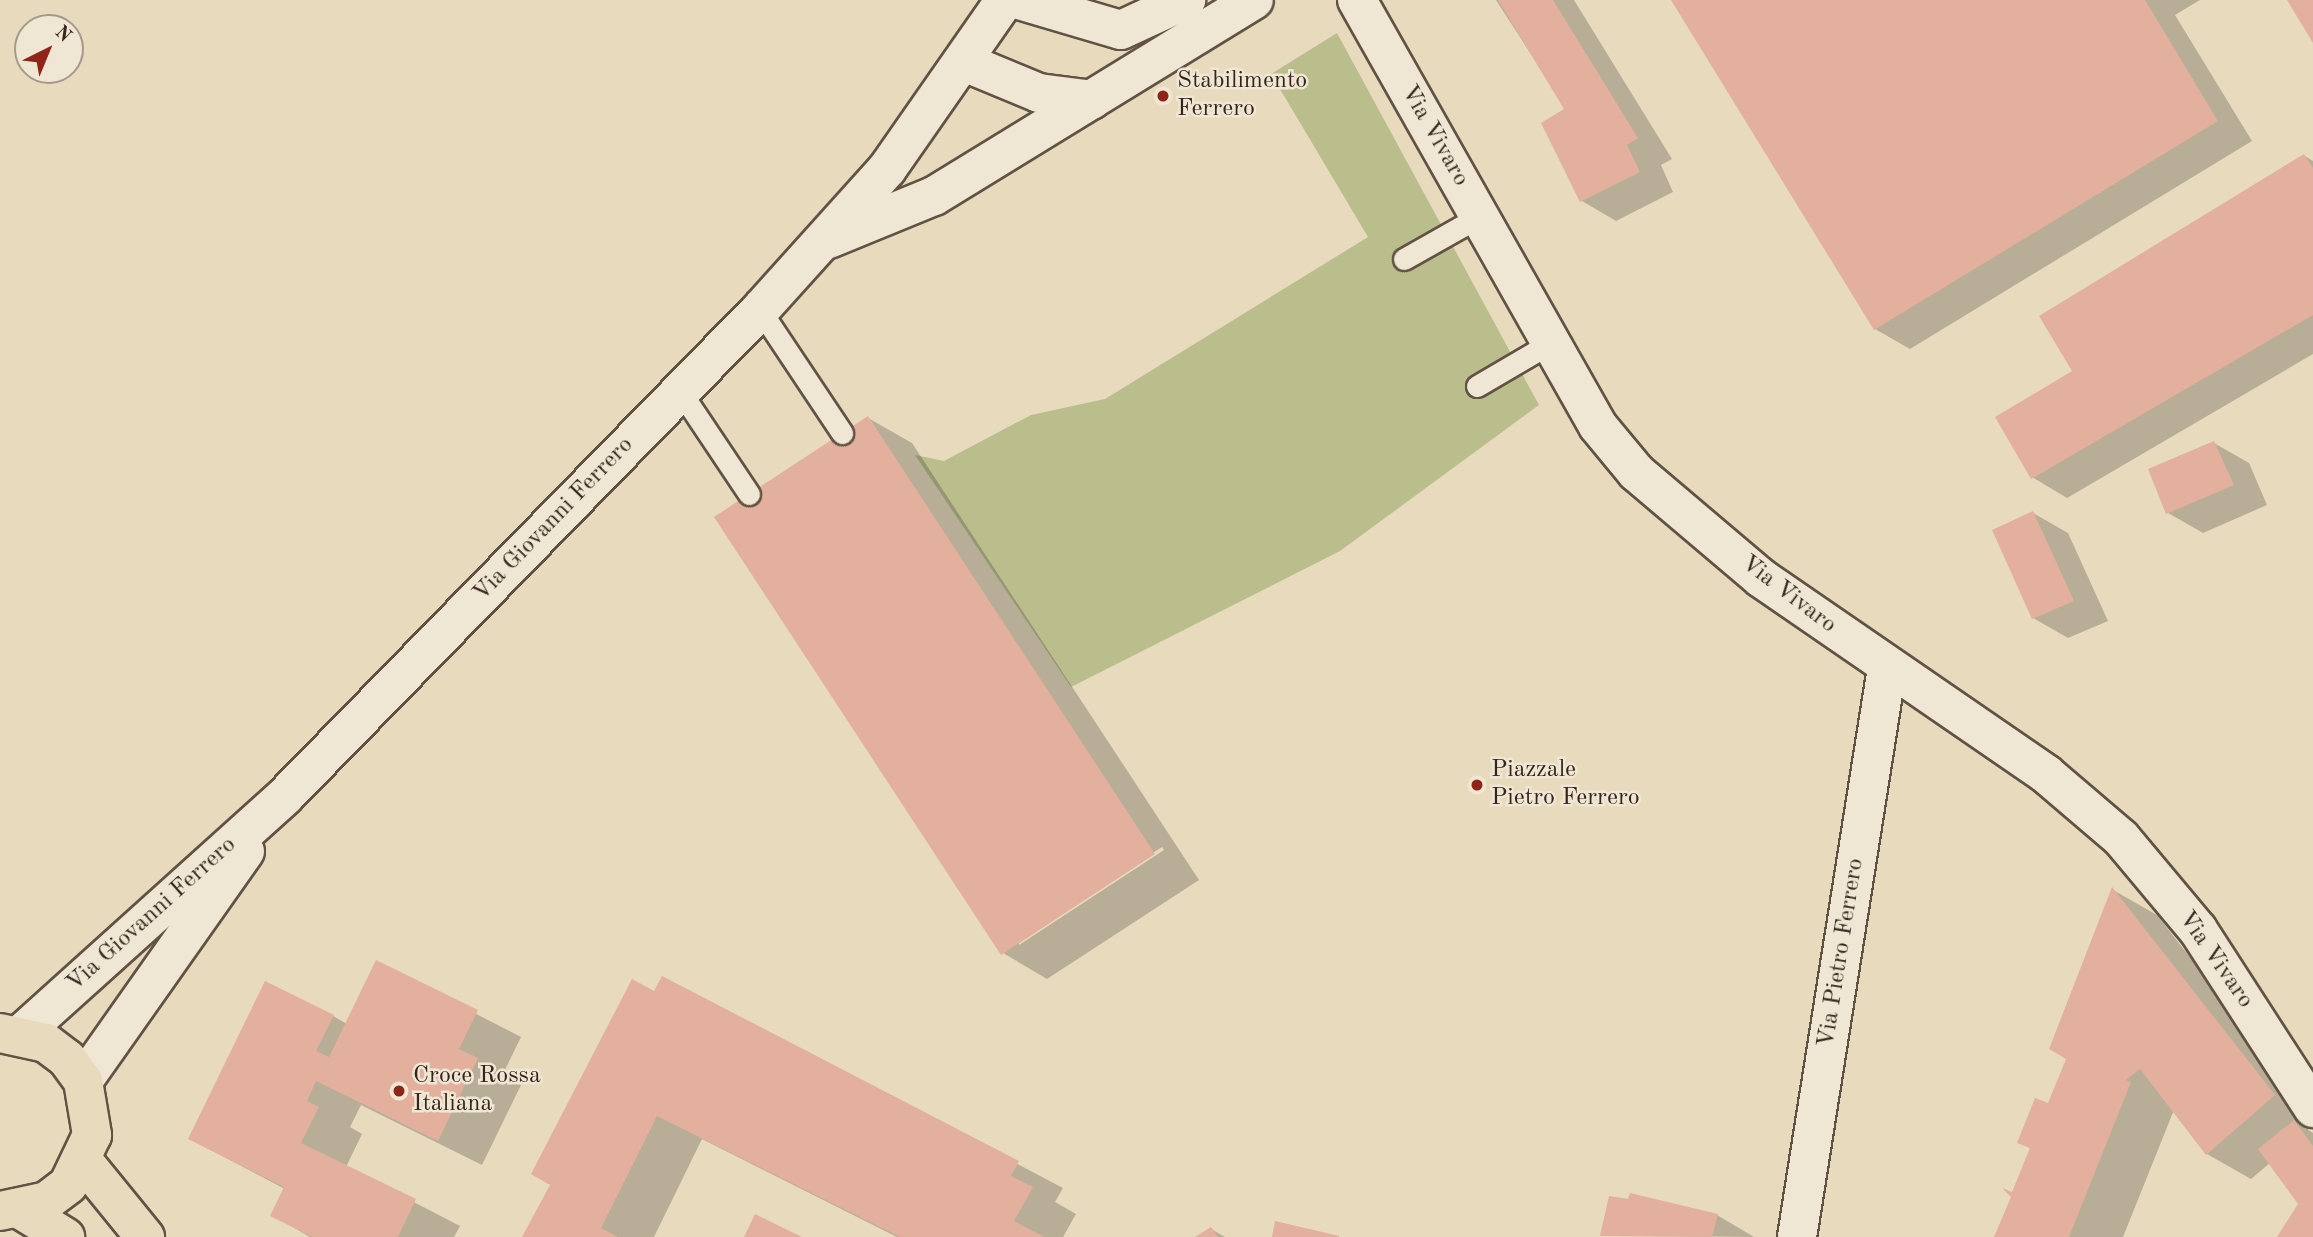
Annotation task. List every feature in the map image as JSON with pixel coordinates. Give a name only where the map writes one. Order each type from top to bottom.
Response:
[{"type":"main road","points":[[10,1034],[46,1043],[83,1080],[92,1107],[84,1162],[47,1201],[11,1210]]},
{"type":"main road","points":[[84,1162],[145,1237]]},
{"type":"main road","points":[[11,1210],[65,1237]]},
{"type":"street","name":"Via Giovanni Ferrero","points":[[10,1034],[285,796],[760,310],[887,169],[964,62],[1004,0]]},
{"type":"street","points":[[1019,0],[1121,30],[1186,0]]},
{"type":"street","name":"Via Giovanni Ferrero","points":[[820,243],[934,196],[1254,0]]},
{"type":"street","name":"Via Vivaro","points":[[1357,0],[1598,426],[1636,472],[1761,578],[1887,668],[2046,774],[2121,838],[2198,930],[2309,1102]]},
{"type":"street","points":[[964,62],[1039,93],[1093,100]]},
{"type":"street","name":"Via Pietro Ferrero","points":[[1797,1237],[1887,668]]},
{"type":"street","name":"Via Giovanni Ferrero","points":[[83,1080],[285,796]]},
{"type":"lane","points":[[1404,259],[1480,216]]},
{"type":"lane","points":[[760,310],[842,433]]},
{"type":"lane","points":[[1477,386],[1552,342]]},
{"type":"lane","points":[[680,391],[749,494]]},
{"type":"green space","points":[[1337,33],[1539,405],[1340,551],[1071,687],[915,455],[944,461],[1031,415],[1105,399],[1368,237],[1271,74]]},
{"type":"building","points":[[1498,0],[1553,0],[1638,138],[1627,145],[1640,172],[1580,202],[1541,123],[1564,109]]},
{"type":"building","points":[[1671,0],[2145,0],[2218,121],[1874,330]]},
{"type":"building","points":[[2287,0],[2313,0],[2313,43]]},
{"type":"building","points":[[2304,154],[2313,168],[2313,315],[2031,479],[1995,417],[2072,371],[2039,316]]},
{"type":"building","points":[[868,416],[1155,854],[1001,955],[714,517]]},
{"type":"building","points":[[2214,441],[2234,485],[2166,514],[2148,469]]},
{"type":"building","points":[[2033,511],[2074,601],[2032,619],[1992,530]]},
{"type":"building","points":[[2112,887],[2275,1095],[2206,1155],[2140,1069],[2126,1080],[2131,1082],[2069,1237],[1994,1237],[2011,1197],[2002,1188],[2012,1192],[2030,1148],[2017,1143],[2035,1098],[2048,1103],[2066,1059],[2049,1049]]},
{"type":"building","name":"Croce Rossa Italiana","points":[[376,960],[478,1010],[459,1049],[478,1058],[438,1141],[316,1081],[307,1101],[319,1107],[301,1143],[416,1199],[398,1237],[313,1237],[270,1216],[284,1187],[188,1139],[265,981],[334,1015],[316,1051],[329,1057]]},
{"type":"building","points":[[662,976],[1019,1161],[1011,1176],[1033,1187],[1014,1221],[1044,1237],[900,1237],[657,1116],[601,1228],[618,1237],[522,1237],[550,1185],[531,1174],[632,979],[654,991]]},
{"type":"building","points":[[2294,1120],[2313,1146],[2313,1237],[2277,1237],[2298,1204],[2258,1149]]},
{"type":"building","points":[[1630,1193],[1718,1214],[1712,1237],[1600,1236],[1609,1196],[1628,1199]]},
{"type":"building","points":[[755,1214],[802,1237],[744,1237]]},
{"type":"building","points":[[1275,1221],[1339,1236],[1339,1237],[1272,1237]]},
{"type":"building","points":[[1211,1227],[1218,1237],[1195,1237]]},
{"type":"place","name":"Stabilimento Ferrero","points":[[1163,96]]},
{"type":"place","name":"Piazzale Pietro Ferrero","points":[[1477,785]]},
{"type":"place","name":"Croce Rossa Italiana","points":[[399,1091]]}]
